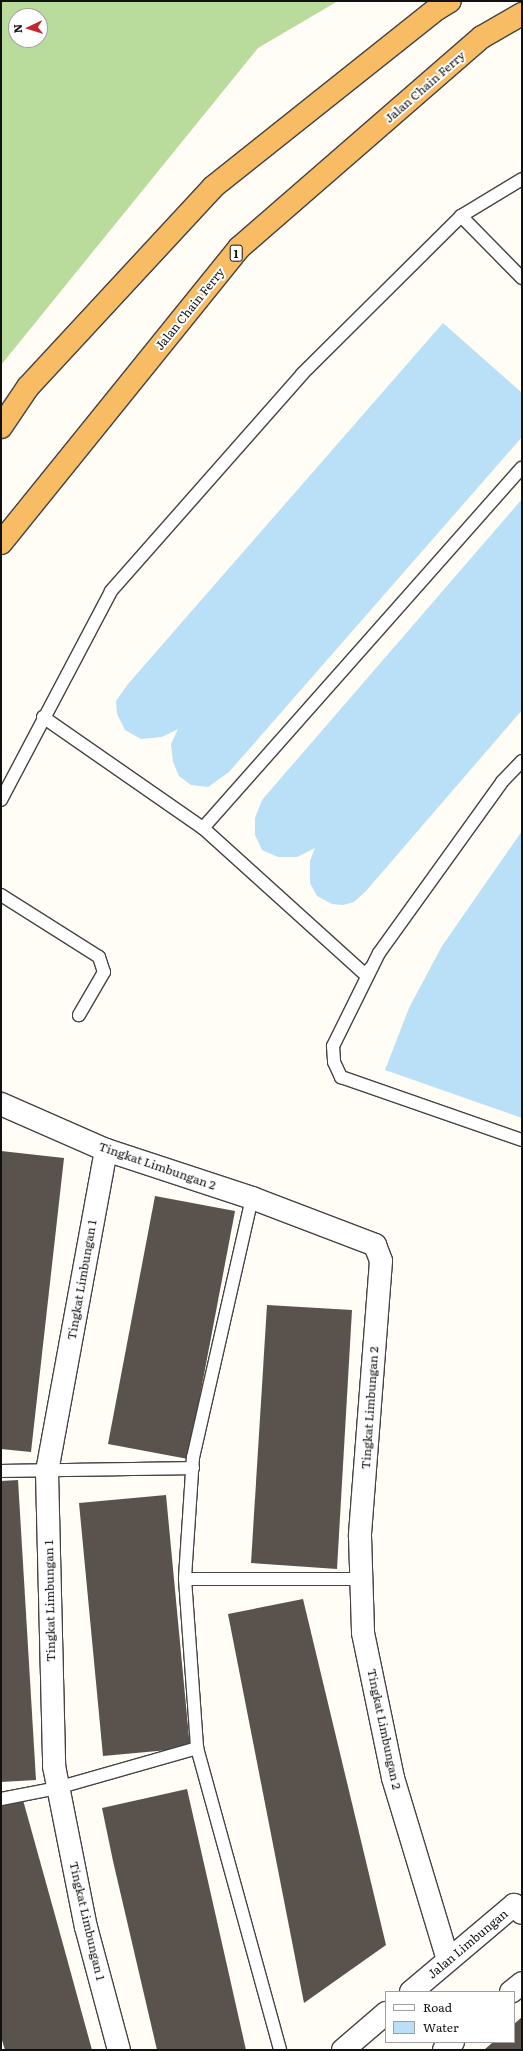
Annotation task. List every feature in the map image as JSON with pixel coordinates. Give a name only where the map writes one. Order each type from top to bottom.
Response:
[{"type":"highway","points":[[1,428],[28,387],[213,187],[436,9],[450,1]]},
{"type":"highway","name":"Jalan Chain Ferry","points":[[1,543],[239,248],[482,37],[522,14]]},
{"type":"street","name":"Tingkat Limbungan 2","points":[[1,1104],[106,1150],[252,1198],[375,1245],[381,1261],[360,1536],[363,1633],[393,1778],[448,1960]]},
{"type":"street","name":"Tingkat Limbungan 1","points":[[106,1150],[47,1472],[54,1766],[57,1788],[86,1927],[119,2050]]},
{"type":"street","name":"Jalan Limbungan","points":[[412,1991],[448,1960],[519,1904]]},
{"type":"street","points":[[512,1991],[522,1983]]},
{"type":"street","points":[[343,2050],[385,2014]]},
{"type":"street","points":[[444,2050],[453,2043]]},
{"type":"lane","points":[[1,800],[43,717],[111,591],[302,374],[461,216],[522,179]]},
{"type":"lane","points":[[461,216],[522,278]]},
{"type":"lane","points":[[203,828],[522,468]]},
{"type":"lane","points":[[43,717],[203,828],[367,976],[378,953]]},
{"type":"lane","points":[[522,761],[502,782],[378,953],[333,1046],[334,1062],[341,1077],[522,1140]]},
{"type":"lane","points":[[1,895],[99,957],[104,972],[79,1015]]},
{"type":"lane","points":[[252,1198],[193,1468],[185,1579],[197,1748],[280,2050]]},
{"type":"lane","points":[[1,1471],[47,1472],[193,1468]]},
{"type":"lane","points":[[185,1579],[362,1579]]},
{"type":"lane","points":[[1,1799],[57,1788],[197,1748]]},
{"type":"green space","points":[[1,1],[338,1],[258,48],[1,365]]},
{"type":"water","points":[[443,323],[522,393],[522,437],[229,772],[208,787],[191,785],[179,776],[173,762],[171,744],[178,729],[162,737],[141,739],[125,730],[117,714],[116,701],[128,684]]},
{"type":"water","points":[[522,499],[522,710],[366,891],[354,902],[343,905],[332,904],[317,896],[310,883],[310,861],[315,848],[297,857],[278,857],[262,850],[255,835],[255,818],[262,800]]},
{"type":"water","points":[[522,831],[522,1118],[385,1070],[409,1008],[442,946]]},
{"type":"building","points":[[1,1151],[64,1158],[31,1452],[1,1449]]},
{"type":"building","points":[[155,1196],[235,1211],[188,1459],[108,1444]]},
{"type":"building","points":[[267,1305],[352,1310],[337,1569],[251,1563]]},
{"type":"building","points":[[18,1480],[36,1780],[1,1782],[1,1481]]},
{"type":"building","points":[[166,1495],[190,1748],[103,1756],[79,1503]]},
{"type":"building","points":[[303,1599],[386,1945],[304,2003],[228,1614]]},
{"type":"building","points":[[187,1789],[246,2050],[157,2050],[113,1861],[102,1808]]},
{"type":"building","points":[[23,1800],[92,2050],[5,2050],[1,2037],[1,1806]]},
{"type":"building","points":[[522,2017],[522,2050],[484,2050],[492,2043],[515,2043],[515,2023]]}]
